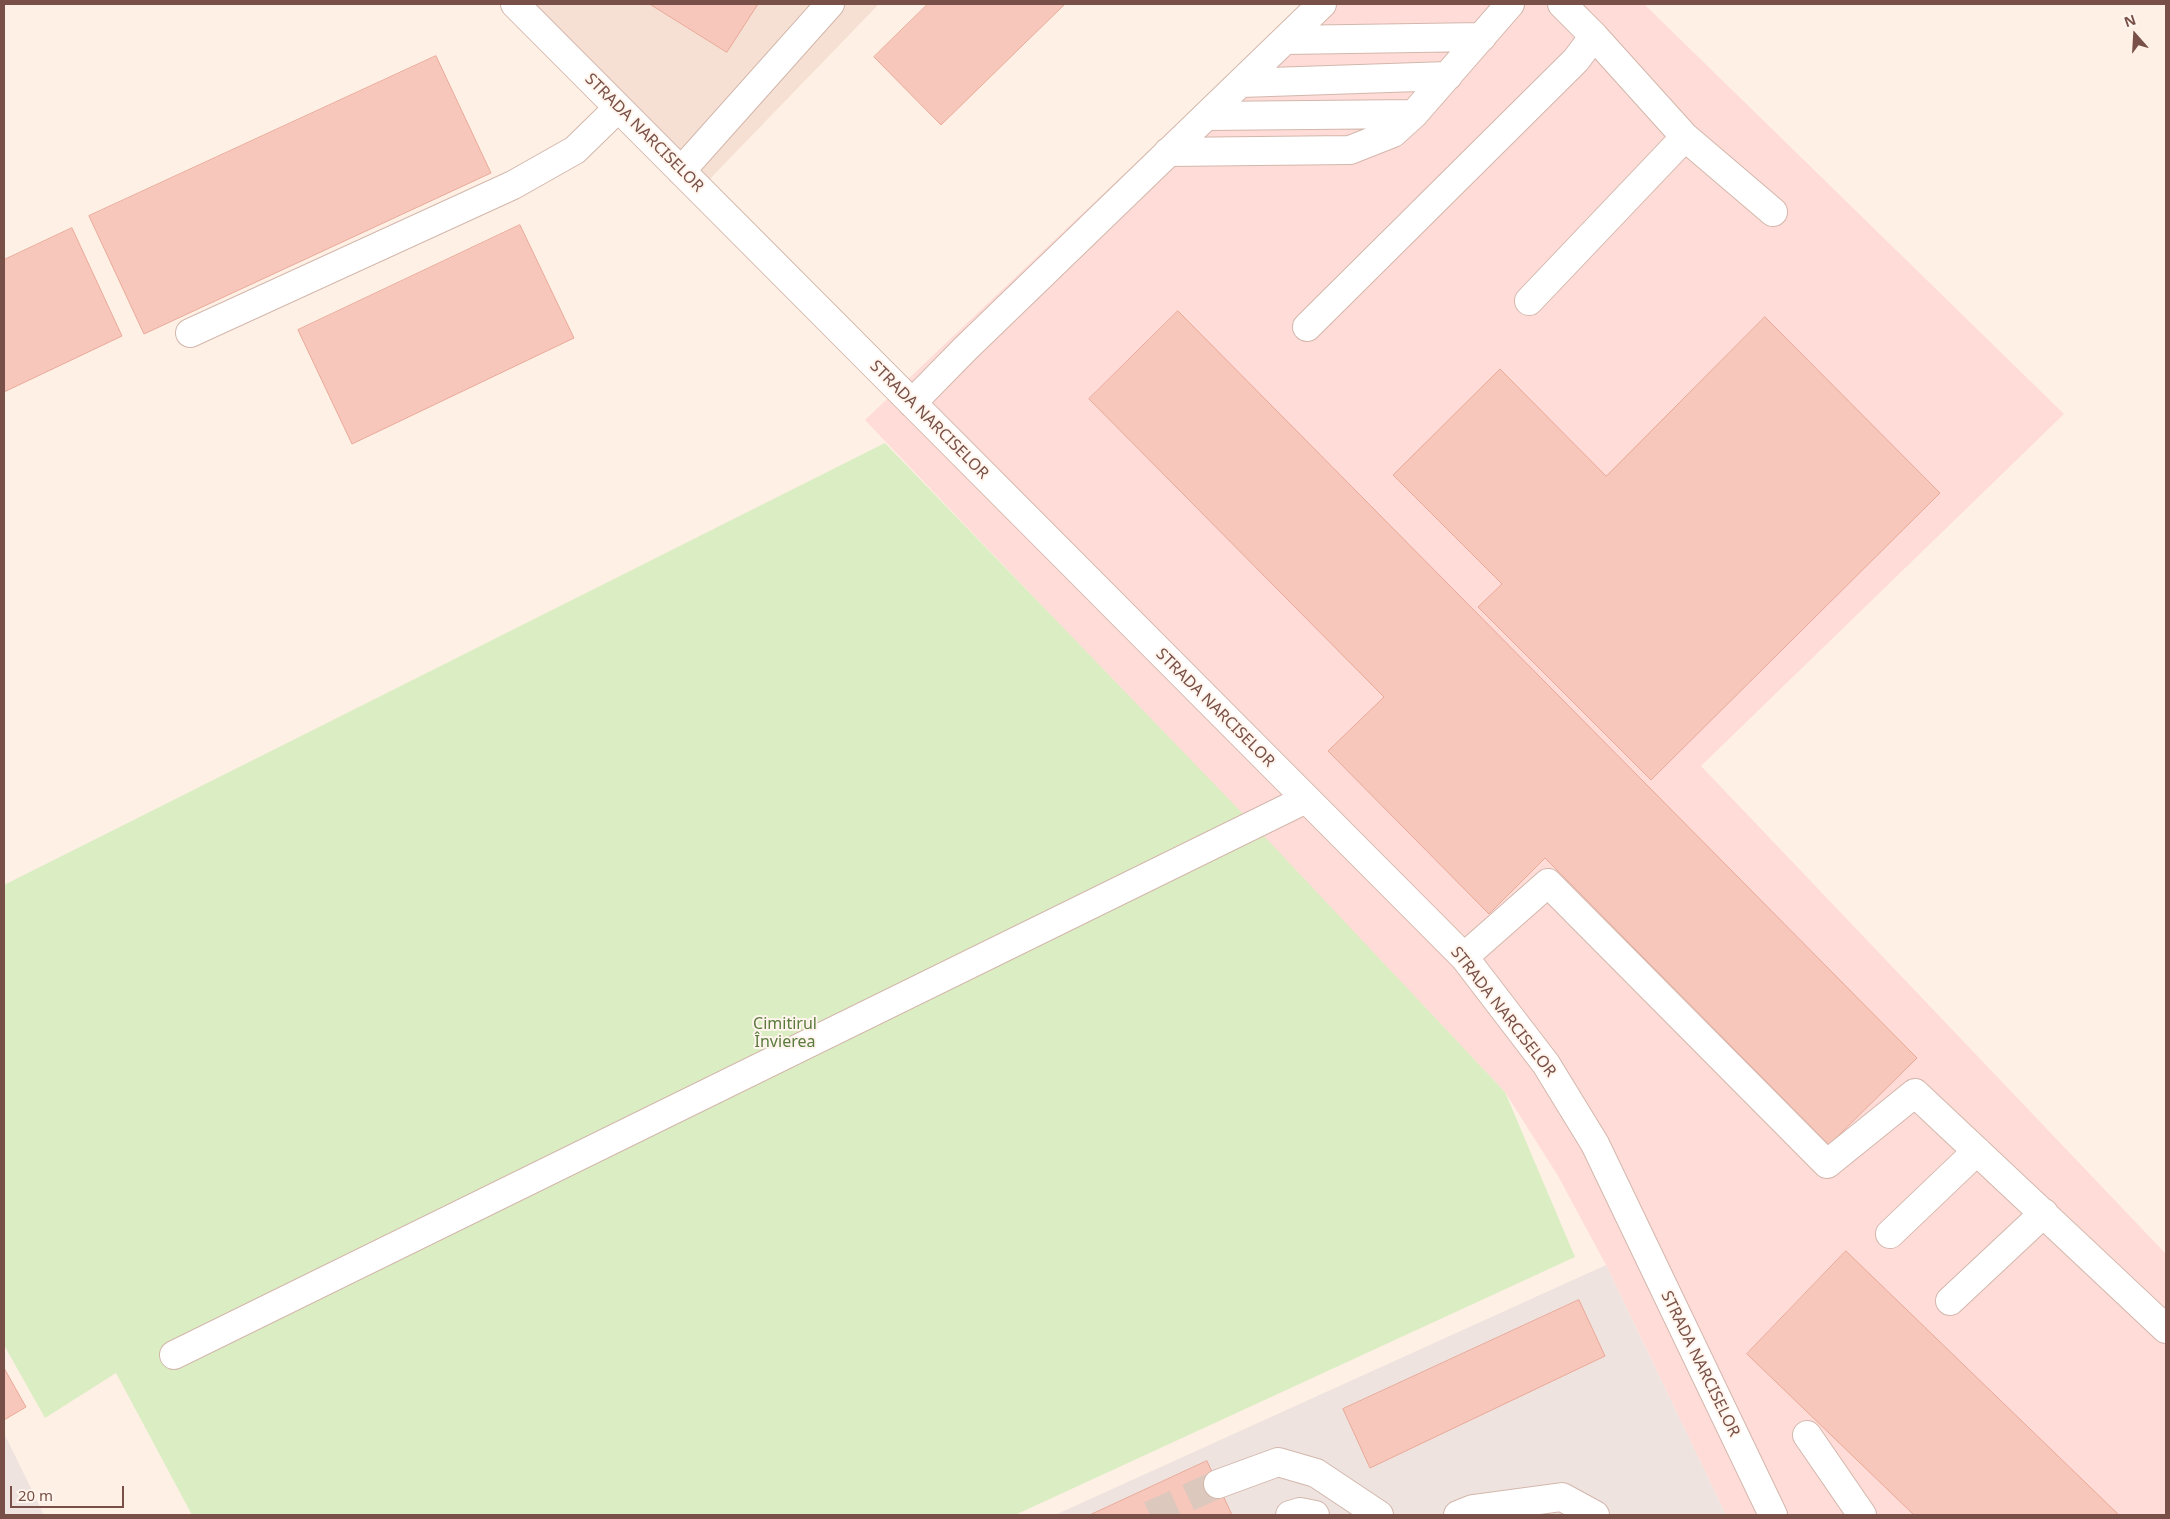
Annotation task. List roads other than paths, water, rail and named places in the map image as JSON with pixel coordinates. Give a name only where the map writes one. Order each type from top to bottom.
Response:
[{"type":"street","name":"STRADA NARCISELOR","points":[[515,4],[1464,957],[1546,1064],[1595,1144],[1773,1515]]},
{"type":"street","points":[[681,170],[830,4]]},
{"type":"street","points":[[912,403],[1322,4]]},
{"type":"street","points":[[1168,152],[1350,150],[1393,133],[1414,114],[1510,4]]},
{"type":"street","points":[[1562,4],[1594,36],[1685,137],[1773,212]]},
{"type":"street","points":[[1285,40],[1482,36]]},
{"type":"street","points":[[1307,327],[1576,60],[1594,36]]},
{"type":"street","points":[[1240,83],[1448,76]]},
{"type":"street","points":[[190,333],[514,185],[575,150],[618,108]]},
{"type":"street","points":[[1206,116],[1414,114]]},
{"type":"street","points":[[1529,300],[1685,137]]},
{"type":"street","points":[[174,1355],[1306,799]]},
{"type":"street","points":[[1464,957],[1548,884],[1827,1164],[1915,1092],[2166,1329]]},
{"type":"street","points":[[1890,1234],[1977,1151]]},
{"type":"street","points":[[1950,1301],[2044,1214]]},
{"type":"street","points":[[1807,1435],[1862,1515]]},
{"type":"street","points":[[1218,1484],[1278,1462],[1316,1473],[1379,1515]]},
{"type":"street","points":[[1458,1515],[1473,1509],[1562,1497],[1595,1515]]},
{"type":"street","points":[[1290,1515],[1300,1512],[1316,1515]]},
{"type":"tunnel","points":[[1150,1515],[1218,1484]]},
{"type":"park label","name":"Cimitirul Învierea","points":[[785,1033]]}]
